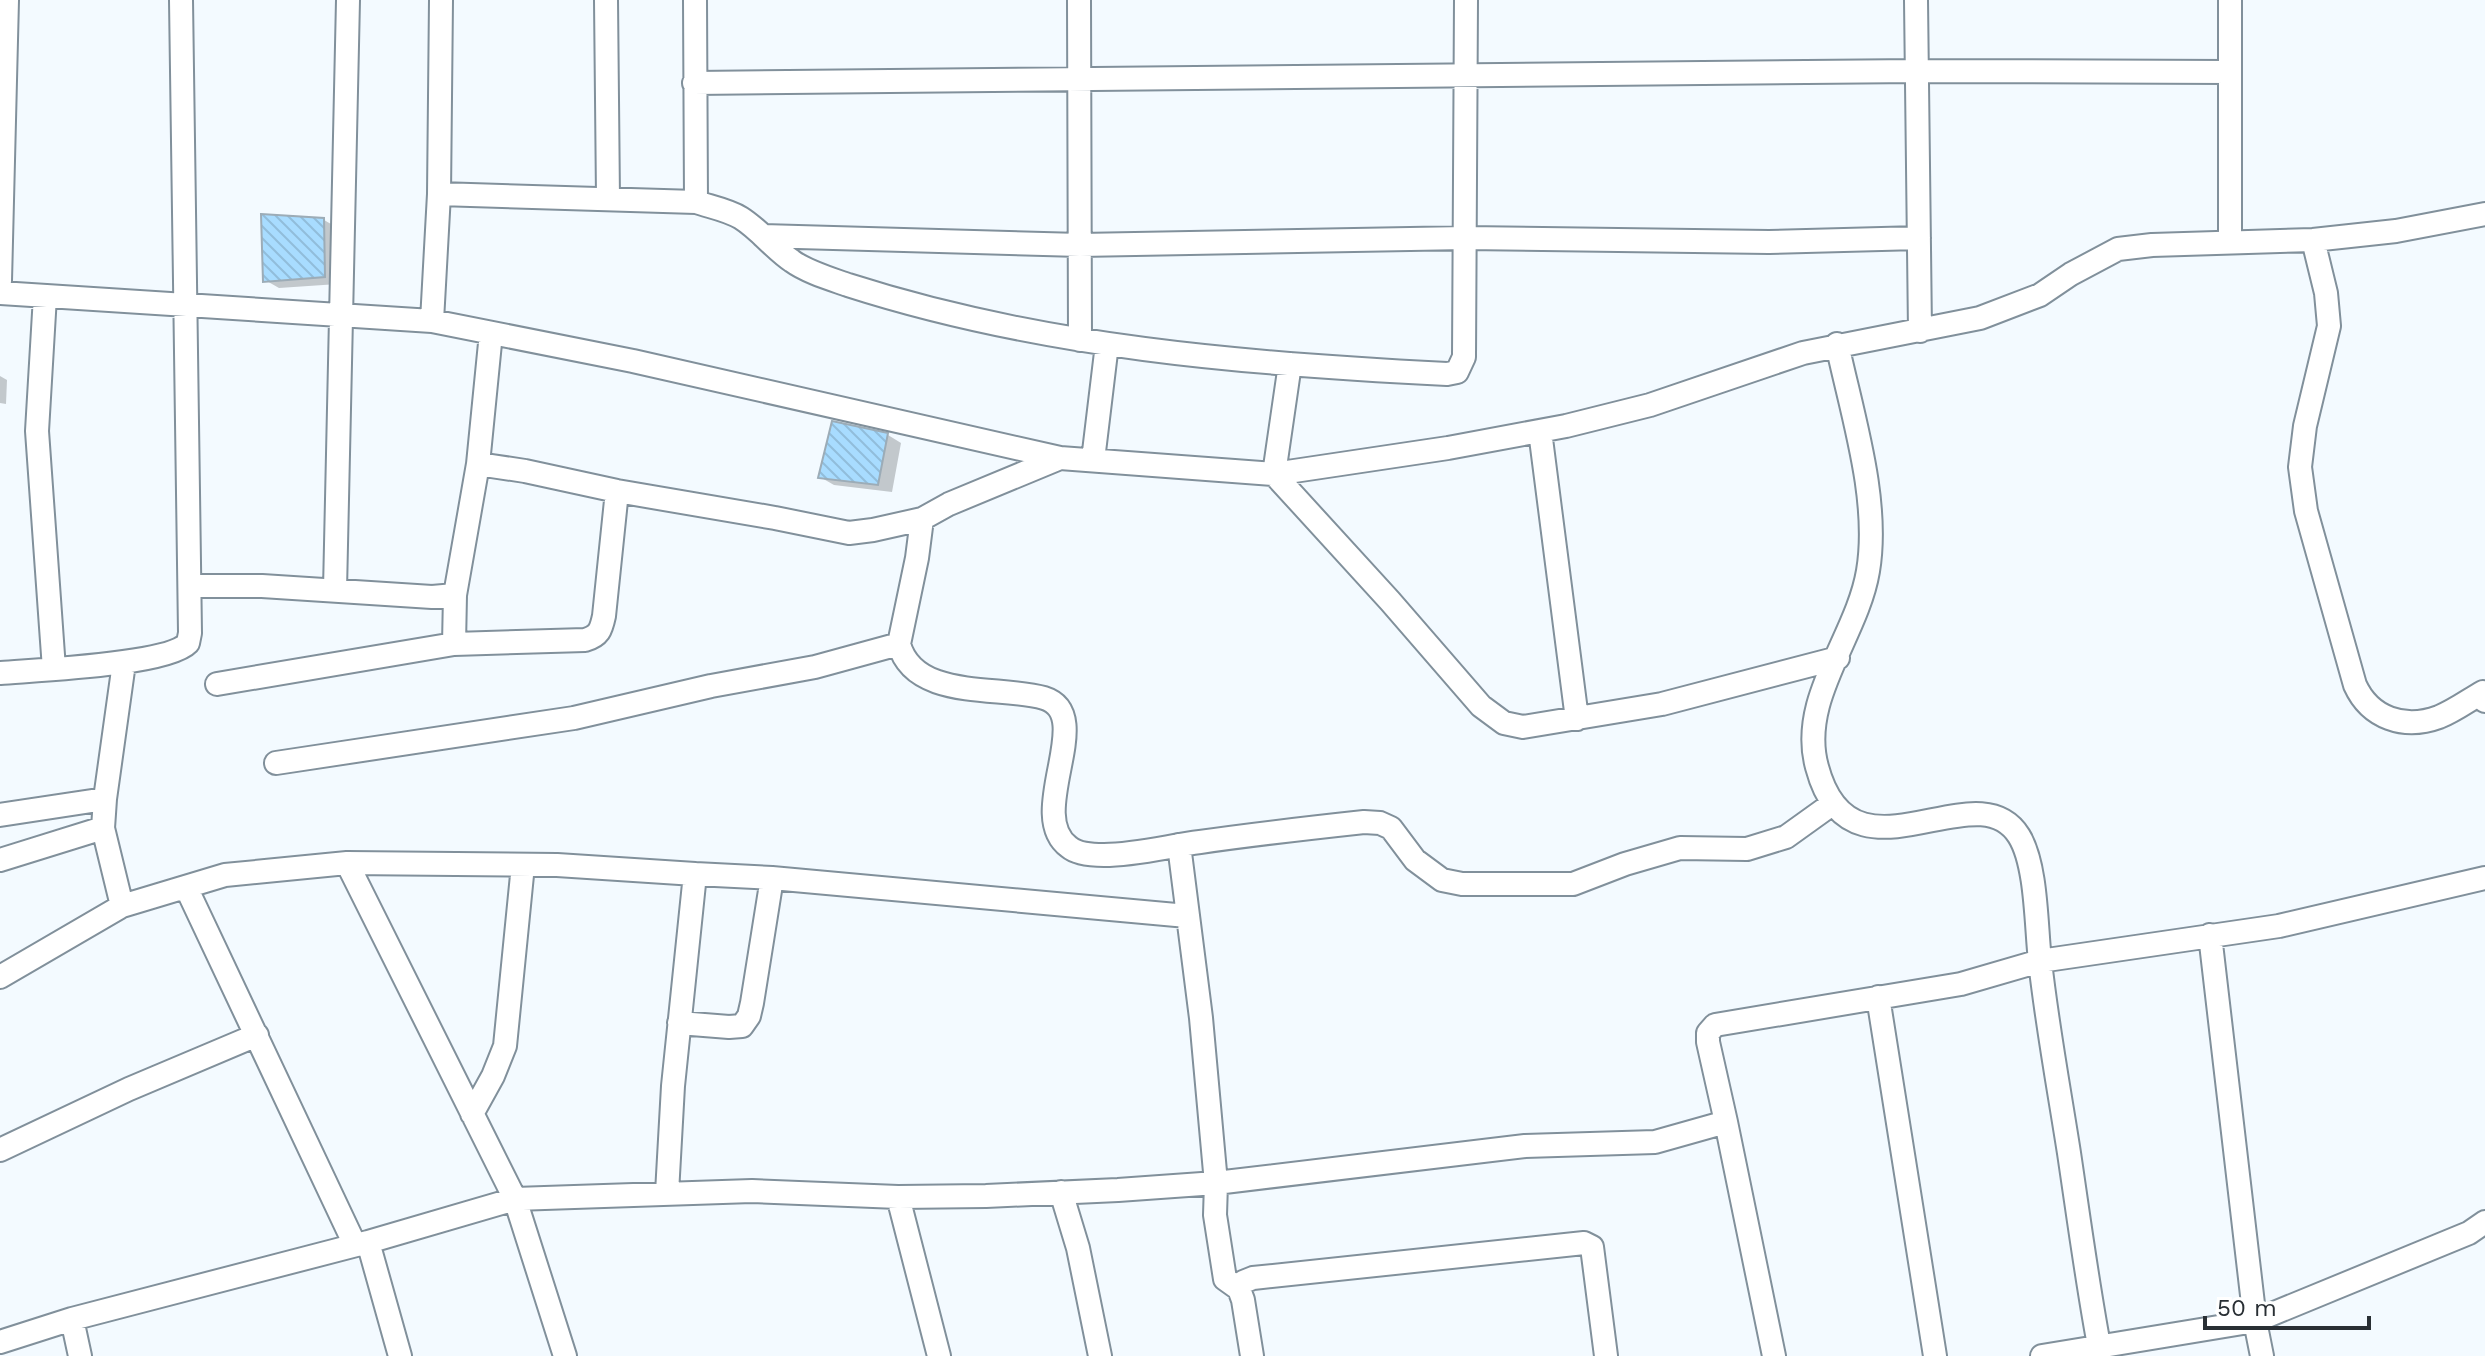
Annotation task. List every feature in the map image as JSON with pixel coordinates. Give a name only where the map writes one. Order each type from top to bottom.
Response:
[{"type":"street","points":[[0,281],[7,0]]},
{"type":"street","points":[[0,673],[124,663],[185,647],[190,633],[181,0]]},
{"type":"street","points":[[335,590],[348,0]]},
{"type":"street","points":[[432,321],[439,194],[441,0]]},
{"type":"street","points":[[606,0],[608,198]]},
{"type":"street","points":[[695,0],[696,202]]},
{"type":"street","points":[[1079,0],[1080,340]]},
{"type":"street","points":[[439,194],[696,202],[732,213],[794,263],[844,283],[951,316],[1107,344],[1290,364],[1447,374],[1457,372],[1464,357],[1466,0]]},
{"type":"street","points":[[1916,0],[1920,331]]},
{"type":"street","points":[[2230,0],[2230,242]]},
{"type":"street","points":[[694,83],[1467,78],[1917,71],[2230,72]]},
{"type":"street","points":[[0,293],[432,321],[633,361],[1060,458],[1274,474],[1540,431],[1650,405],[1837,344],[1980,318],[2040,295],[2118,249],[2313,240],[2396,231],[2485,214]]},
{"type":"street","points":[[763,236],[1080,245],[1466,238],[1769,242],[1919,238]]},
{"type":"street","points":[[2313,240],[2326,293],[2329,326],[2305,426],[2300,467],[2306,511],[2355,685],[2369,708],[2390,719],[2415,722],[2439,717],[2484,695]]},
{"type":"street","points":[[45,296],[37,431],[54,669]]},
{"type":"street","points":[[454,644],[455,595],[478,464],[491,333]]},
{"type":"street","points":[[1093,460],[1107,344]]},
{"type":"street","points":[[1837,344],[1860,451],[1871,528],[1868,572],[1838,658],[1818,700],[1813,732],[1816,766],[1832,804],[1845,816],[1866,826],[1888,827],[1969,814],[1992,816],[2006,823],[2019,836],[2028,863],[2040,961],[2100,1351]]},
{"type":"street","points":[[1274,474],[1290,364]]},
{"type":"street","points":[[1540,431],[1577,719]]},
{"type":"street","points":[[478,464],[849,533],[922,519],[949,504],[1060,458]]},
{"type":"street","points":[[1274,474],[1481,706],[1504,723],[1523,727],[1662,704],[1838,658]]},
{"type":"street","points":[[217,684],[454,644],[585,640],[595,637],[604,616],[617,491]]},
{"type":"street","points":[[922,519],[899,644],[903,657],[915,670],[936,681],[963,688],[1045,698],[1058,708],[1064,715],[1065,740],[1057,776],[1055,819],[1058,835],[1068,847],[1078,852],[1103,855],[1348,824],[1380,823],[1391,828],[1425,869],[1442,880],[1462,884],[1573,884],[1680,848],[1747,849],[1786,837],[1832,804]]},
{"type":"street","points":[[190,586],[335,590],[432,597],[455,595]]},
{"type":"street","points":[[276,763],[574,718],[711,686],[815,667],[899,644]]},
{"type":"street","points":[[122,906],[103,828],[124,663]]},
{"type":"street","points":[[0,815],[105,799]]},
{"type":"street","points":[[0,860],[103,828]]},
{"type":"street","points":[[1179,845],[1201,1018],[1216,1183],[1215,1215],[1225,1279],[1239,1289],[1243,1300],[1252,1356]]},
{"type":"street","points":[[0,977],[122,906],[225,875],[347,863],[523,865],[772,878],[1187,916]]},
{"type":"street","points":[[347,863],[515,1199],[565,1356]]},
{"type":"street","points":[[472,1114],[505,1046],[523,865]]},
{"type":"street","points":[[667,1193],[679,1023],[695,874]]},
{"type":"street","points":[[679,1023],[729,1027],[742,1026],[746,1021],[752,1003],[772,878]]},
{"type":"street","points":[[1774,1356],[1708,1042],[1711,1027],[1730,1021],[1800,1013],[1961,984],[2040,961],[2294,923],[2485,878]]},
{"type":"street","points":[[186,887],[361,1243],[400,1356]]},
{"type":"street","points":[[2210,935],[2255,1321],[2262,1356]]},
{"type":"street","points":[[1878,997],[1935,1356]]},
{"type":"street","points":[[0,1150],[129,1089],[257,1035]]},
{"type":"street","points":[[0,1342],[72,1319],[515,1199],[752,1191],[898,1197],[986,1196],[1216,1183],[1525,1146],[1655,1142],[1726,1122]]},
{"type":"street","points":[[1061,1192],[1078,1248],[1100,1356]]},
{"type":"street","points":[[898,1197],[939,1356]]},
{"type":"street","points":[[2042,1356],[2100,1351],[2255,1321],[2469,1233],[2485,1222]]},
{"type":"street","points":[[1239,1289],[1243,1282],[1253,1278],[1523,1247],[1584,1243],[1592,1247],[1606,1356]]},
{"type":"street","points":[[72,1319],[80,1356]]},
{"type":"building","points":[[261,214],[324,218],[325,277],[263,282]]},
{"type":"building","points":[[832,421],[888,433],[878,485],[818,478]]}]
